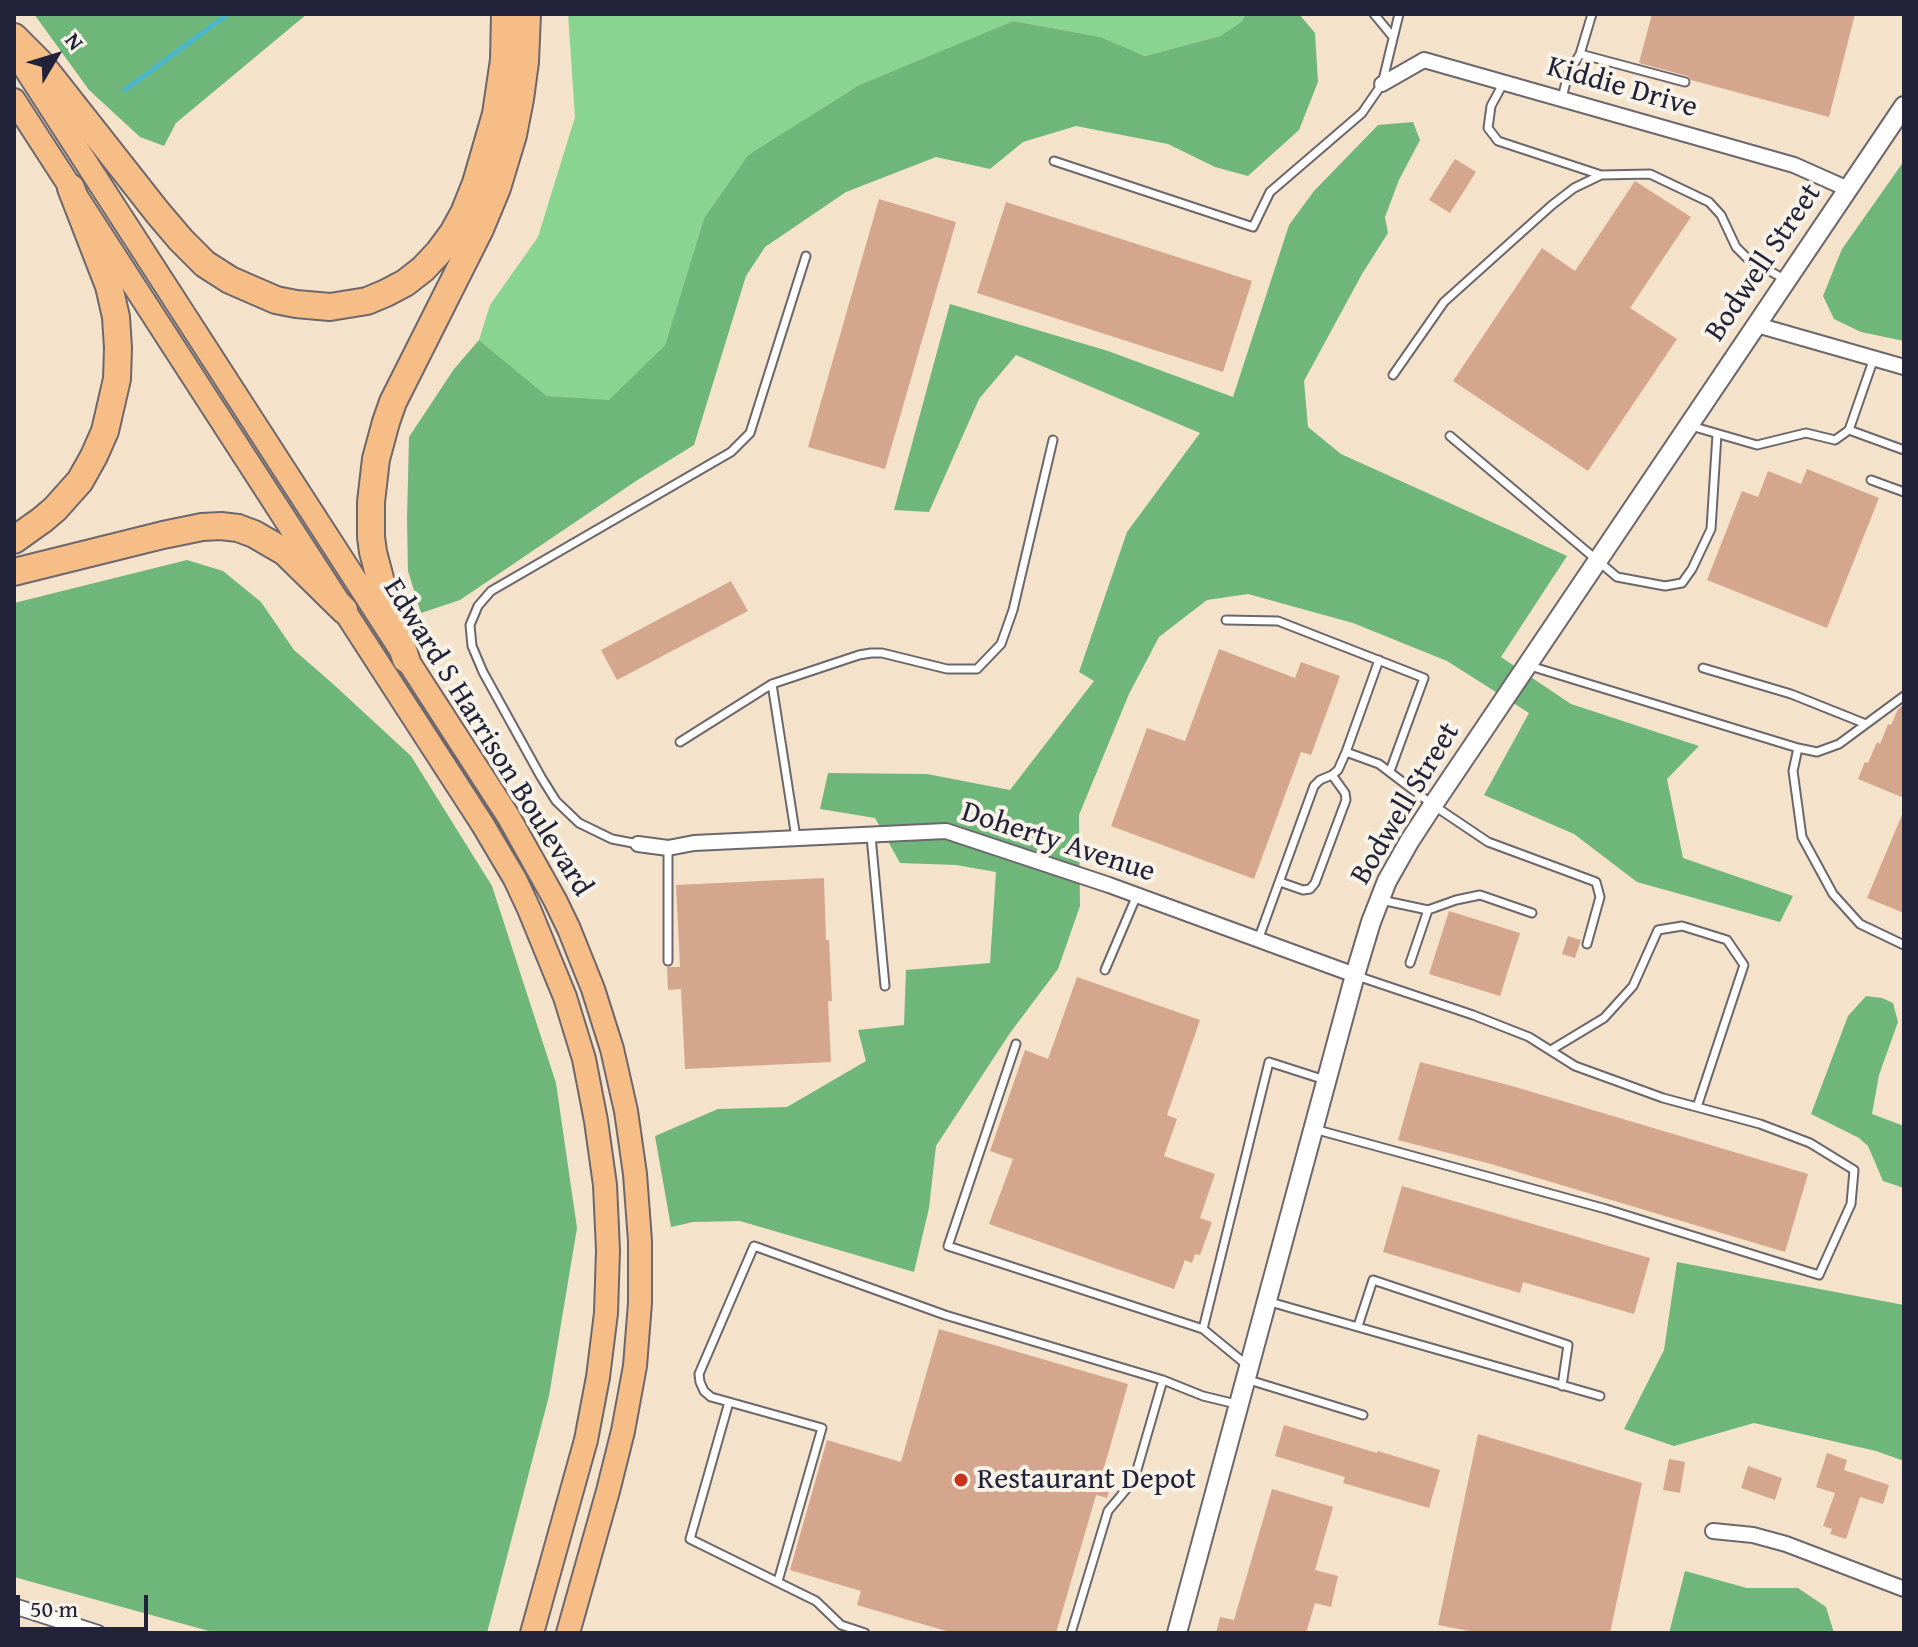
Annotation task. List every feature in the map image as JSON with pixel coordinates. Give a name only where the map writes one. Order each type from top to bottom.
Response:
[{"type":"highway","points":[[14,37],[40,63],[158,213],[205,264],[230,280],[276,300],[330,307],[367,301],[405,283],[423,269],[453,233],[476,183],[496,114],[504,60],[505,14]]},
{"type":"highway","points":[[406,659],[385,597],[371,537],[376,459],[393,402],[468,254],[497,188],[520,99],[527,14]]},
{"type":"highway","points":[[14,540],[49,514],[80,481],[105,431],[117,379],[116,317],[109,286],[71,188]]},
{"type":"highway","points":[[14,572],[163,535],[221,526],[254,534],[285,552],[344,610]]},
{"type":"main road","name":"Edward S Harrison Boulevard","points":[[14,51],[524,843],[569,929],[593,989],[626,1111],[640,1241],[640,1303],[635,1366],[623,1431],[568,1633]]},
{"type":"main road","name":"Edward S Harrison Boulevard","points":[[14,100],[483,825],[515,879],[554,967],[575,1028],[591,1090],[605,1185],[608,1250],[606,1313],[586,1440],[532,1633]]},
{"type":"street","name":"Kiddie Drive","points":[[1382,84],[1424,60],[1794,165],[1848,189]]},
{"type":"street","name":"Bodwell Street","points":[[1177,1633],[1355,975],[1379,899],[1397,861],[1904,106]]},
{"type":"street","points":[[1757,325],[1904,367]]},
{"type":"street","name":"Doherty Avenue","points":[[638,844],[668,848],[694,843],[946,831],[1137,895],[1355,975]]},
{"type":"street","points":[[1713,1531],[1753,1535],[1786,1544],[1904,1589]]},
{"type":"street","points":[[14,1606],[98,1633]]},
{"type":"lane","points":[[1374,14],[1393,37]]},
{"type":"lane","points":[[1054,161],[1253,227],[1270,192],[1362,113],[1382,84],[1399,14]]},
{"type":"lane","points":[[1562,98],[1568,74],[1580,54],[1592,14]]},
{"type":"lane","points":[[1580,54],[1685,82]]},
{"type":"lane","points":[[1504,82],[1491,106],[1489,117],[1488,128],[1498,141],[1601,175],[1650,174],[1709,202],[1721,215],[1736,247],[1747,258],[1786,280]]},
{"type":"lane","points":[[1393,375],[1444,302],[1552,205],[1574,188],[1601,175]]},
{"type":"lane","points":[[638,844],[612,839],[579,823],[556,801],[483,672],[472,646],[470,625],[478,606],[491,591],[731,452],[750,433],[806,256]]},
{"type":"lane","points":[[1689,426],[1757,445],[1806,433],[1835,440],[1849,430],[1874,358]]},
{"type":"lane","points":[[1849,430],[1904,450]]},
{"type":"lane","points":[[1450,436],[1617,577],[1665,586],[1682,583],[1711,529],[1717,434]]},
{"type":"lane","points":[[680,742],[772,684],[859,655],[882,653],[947,669],[977,669],[1001,644],[1009,621],[1053,440]]},
{"type":"lane","points":[[1871,480],[1904,492]]},
{"type":"lane","points":[[1226,620],[1278,621],[1424,678],[1390,771]]},
{"type":"lane","points":[[1258,940],[1314,786],[1338,770],[1379,660]]},
{"type":"lane","points":[[1527,666],[1817,752],[1839,744],[1904,696]]},
{"type":"lane","points":[[1703,668],[1791,694],[1866,724]]},
{"type":"lane","points":[[772,684],[796,838]]},
{"type":"lane","points":[[1798,748],[1793,771],[1802,837],[1833,894],[1860,924],[1904,945]]},
{"type":"lane","points":[[1346,752],[1379,764],[1488,842],[1596,882],[1600,897],[1587,944]]},
{"type":"lane","points":[[1280,882],[1303,890],[1310,889],[1315,883],[1346,800],[1345,793],[1332,775]]},
{"type":"lane","points":[[871,836],[885,986]]},
{"type":"lane","points":[[668,848],[668,961]]},
{"type":"lane","points":[[1105,970],[1137,895]]},
{"type":"lane","points":[[1379,899],[1428,910],[1480,895],[1532,913]]},
{"type":"lane","points":[[1410,963],[1428,910]]},
{"type":"lane","points":[[1551,1050],[1604,1018],[1633,986],[1658,930],[1682,926],[1727,940],[1744,965],[1697,1107]]},
{"type":"lane","points":[[1314,1129],[1606,1209],[1819,1275],[1851,1204],[1854,1170],[1810,1143],[1760,1124],[1663,1098],[1575,1066],[1529,1037],[1355,975]]},
{"type":"lane","points":[[1016,1044],[948,1246],[1203,1329],[1248,1373],[1363,1415]]},
{"type":"lane","points":[[1203,1329],[1269,1062],[1327,1080]]},
{"type":"lane","points":[[778,1581],[822,1428],[711,1397],[704,1391],[699,1374],[754,1246],[945,1315],[1163,1380],[1203,1396],[1240,1404]]},
{"type":"lane","points":[[1358,1326],[1373,1280],[1568,1345],[1562,1386]]},
{"type":"lane","points":[[1268,1301],[1600,1396]]},
{"type":"lane","points":[[1071,1633],[1108,1511],[1134,1480],[1163,1380]]},
{"type":"lane","points":[[729,1402],[690,1539],[816,1601],[841,1625],[865,1633]]},
{"type":"green space","points":[[34,14],[307,14],[176,123],[164,146],[140,137],[89,90]]},
{"type":"green space","points":[[568,14],[1246,14],[1241,22],[1220,36],[1145,56],[1101,37],[1013,21],[859,85],[748,155],[704,218],[665,345],[609,401],[547,396],[479,340],[490,305],[538,237],[575,117]]},
{"type":"green space","points":[[1246,14],[1299,14],[1315,33],[1318,82],[1299,130],[1248,176],[1215,167],[1168,144],[1076,126],[1023,142],[990,169],[936,157],[846,192],[765,247],[746,276],[694,445],[460,600],[421,613],[408,571],[409,437],[454,369],[479,340],[547,396],[609,400],[665,345],[704,218],[748,155],[859,85],[1013,21],[1101,37],[1145,56],[1220,36],[1241,22]]},
{"type":"green space","points":[[1413,122],[1420,140],[1399,180],[1385,217],[1388,233],[1304,381],[1308,427],[1341,454],[1567,556],[1501,657],[1571,704],[1699,746],[1667,779],[1683,858],[1793,896],[1780,922],[1637,882],[1574,834],[1484,795],[1529,713],[1447,661],[1353,623],[1248,594],[1207,600],[1159,637],[1129,694],[1079,815],[1080,906],[1058,969],[1010,1033],[936,1146],[929,1208],[914,1272],[740,1221],[693,1222],[671,1227],[655,1136],[718,1109],[787,1107],[866,1061],[858,1030],[904,1025],[906,970],[990,963],[996,872],[956,865],[900,863],[875,818],[820,809],[828,773],[927,774],[1010,790],[1094,681],[1079,672],[1127,532],[1200,433],[1016,355],[979,399],[929,512],[894,510],[950,304],[1108,351],[1233,397],[1289,225],[1314,191],[1378,125]]},
{"type":"green space","points":[[1904,161],[1904,341],[1861,332],[1834,319],[1823,296],[1842,249]]},
{"type":"green space","points":[[187,560],[223,571],[261,602],[294,650],[411,756],[492,886],[556,1083],[577,1228],[549,1396],[487,1633],[216,1633],[14,1577],[14,603]]},
{"type":"green space","points":[[1866,996],[1893,1003],[1898,1022],[1879,1075],[1872,1114],[1904,1126],[1904,1188],[1883,1181],[1868,1146],[1859,1138],[1811,1114],[1848,1016]]},
{"type":"green space","points":[[1677,1262],[1904,1305],[1904,1461],[1876,1451],[1754,1423],[1674,1446],[1624,1429],[1664,1350]]},
{"type":"green space","points":[[1685,1571],[1747,1588],[1798,1588],[1826,1607],[1834,1633],[1669,1633]]},
{"type":"building","points":[[1652,14],[1855,14],[1829,117],[1639,63]]},
{"type":"building","points":[[1455,159],[1476,172],[1450,213],[1429,200]]},
{"type":"building","points":[[1635,181],[1691,217],[1630,308],[1677,339],[1588,471],[1453,381],[1542,248],[1575,271]]},
{"type":"building","points":[[879,199],[956,222],[885,469],[808,447]]},
{"type":"building","points":[[1006,202],[1252,281],[1223,372],[977,293]]},
{"type":"building","points":[[1807,469],[1879,498],[1827,628],[1707,580],[1742,491],[1758,497],[1768,471],[1801,484]]},
{"type":"building","points":[[731,581],[748,611],[617,680],[601,650]]},
{"type":"building","points":[[1219,649],[1295,678],[1301,662],[1340,676],[1311,755],[1301,752],[1254,879],[1111,826],[1147,728],[1185,741]]},
{"type":"building","points":[[1904,704],[1904,798],[1858,779],[1877,742],[1880,744],[1888,724],[1891,725],[1898,709]]},
{"type":"building","points":[[1904,810],[1904,913],[1867,898]]},
{"type":"building","points":[[824,878],[832,1001],[828,1001],[831,1062],[685,1069],[681,989],[668,990],[667,967],[680,967],[676,885]]},
{"type":"building","points":[[1449,911],[1520,933],[1500,996],[1429,974]]},
{"type":"building","points":[[1568,936],[1581,940],[1575,958],[1562,954]]},
{"type":"building","points":[[1077,977],[1200,1020],[1167,1115],[1177,1119],[1164,1156],[1215,1174],[1200,1218],[1212,1222],[1200,1255],[1195,1254],[1192,1263],[1185,1260],[1174,1289],[989,1224],[1013,1159],[990,1151],[1025,1050],[1048,1059]]},
{"type":"building","points":[[1420,1062],[1512,1086],[1808,1174],[1785,1252],[1491,1164],[1398,1140]]},
{"type":"building","points":[[1402,1186],[1650,1258],[1634,1314],[1523,1282],[1520,1293],[1383,1252]]},
{"type":"building","name":"Restaurant Depot","points":[[939,1329],[1128,1384],[1101,1478],[1112,1481],[1107,1498],[1096,1495],[1056,1633],[953,1633],[857,1605],[861,1591],[790,1570],[827,1440],[901,1462]]},
{"type":"building","points":[[1284,1425],[1440,1470],[1429,1508],[1343,1483],[1345,1477],[1275,1456]]},
{"type":"building","points":[[1478,1434],[1642,1483],[1610,1633],[1479,1633],[1438,1625]]},
{"type":"building","points":[[1827,1453],[1847,1460],[1844,1470],[1889,1485],[1883,1504],[1860,1497],[1846,1539],[1830,1534],[1832,1529],[1823,1526],[1835,1493],[1816,1487]]},
{"type":"building","points":[[1669,1459],[1685,1462],[1680,1493],[1663,1490]]},
{"type":"building","points":[[1748,1466],[1782,1478],[1775,1500],[1741,1488]]},
{"type":"building","points":[[1272,1489],[1333,1507],[1315,1570],[1338,1576],[1331,1607],[1315,1603],[1306,1633],[1216,1633],[1220,1617],[1234,1620]]},
{"type":"waterway","points":[[125,90],[228,14]]},
{"type":"place","name":"Restaurant Depot","points":[[961,1480]]}]
